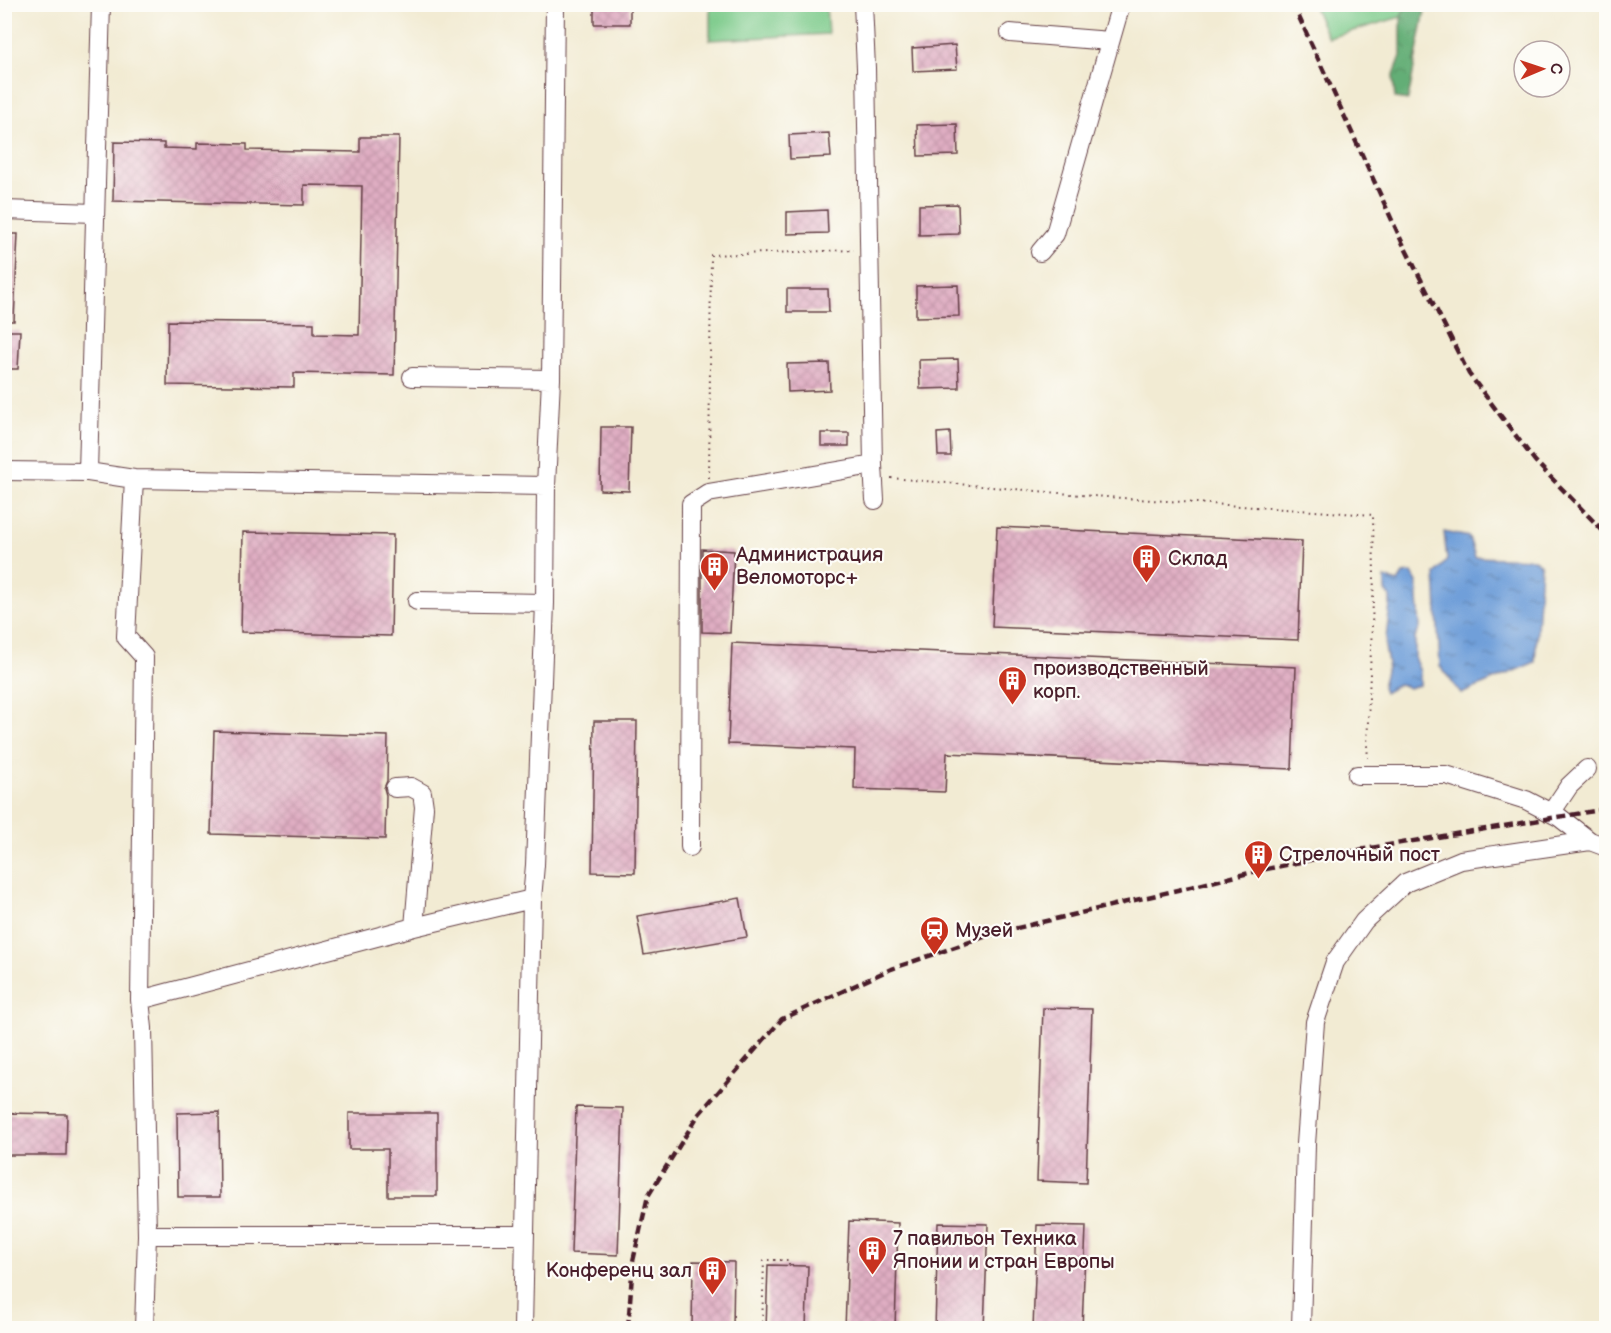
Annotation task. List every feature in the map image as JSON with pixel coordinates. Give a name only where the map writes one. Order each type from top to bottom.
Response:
[{"type":"street","points":[[88,472],[101,4]]},
{"type":"street","points":[[523,1329],[532,899],[545,603],[546,486],[551,379],[555,4]]},
{"type":"street","points":[[863,4],[875,500]]},
{"type":"street","points":[[1040,252],[1055,234],[1121,4]]},
{"type":"street","points":[[1010,33],[1110,41]]},
{"type":"street","points":[[4,210],[95,213]]},
{"type":"street","points":[[412,377],[551,379]]},
{"type":"street","points":[[690,847],[691,504],[708,493],[873,470]]},
{"type":"street","points":[[4,471],[88,472],[134,479],[546,486]]},
{"type":"street","points":[[134,479],[126,638],[144,657],[140,1000],[143,1028],[147,1235],[144,1329]]},
{"type":"street","points":[[417,601],[545,603]]},
{"type":"street","points":[[1551,813],[1569,786],[1587,769]]},
{"type":"street","points":[[1363,775],[1446,775],[1526,800],[1559,817],[1598,844]]},
{"type":"street","points":[[395,788],[411,787],[422,793],[424,807],[414,927]]},
{"type":"street","points":[[1301,1329],[1306,1144],[1316,1022],[1335,962],[1364,921],[1405,883],[1461,860],[1598,844]]},
{"type":"street","points":[[140,1000],[414,927],[532,899]]},
{"type":"street","points":[[147,1235],[525,1235]]},
{"type":"path","points":[[708,493],[711,255],[869,250]]},
{"type":"path","points":[[873,470],[1105,497],[1373,515],[1374,577],[1367,745],[1363,775]]},
{"type":"path","points":[[762,1329],[764,1260],[789,1260],[789,1266]]},
{"type":"path","points":[[1139,1321],[1139,1329]]},
{"type":"green space","points":[[710,5],[826,5],[828,34],[710,40]]},
{"type":"green space","points":[[1313,5],[1406,5],[1401,17],[1328,38]]},
{"type":"green space","points":[[1406,5],[1426,5],[1408,100],[1395,98],[1393,77],[1401,56],[1401,17]]},
{"type":"water","points":[[1444,532],[1469,537],[1475,557],[1534,559],[1541,565],[1535,662],[1461,694],[1440,666],[1435,574],[1447,560]]},
{"type":"water","points":[[1412,573],[1417,582],[1420,628],[1415,638],[1415,660],[1420,671],[1420,685],[1409,688],[1400,684],[1384,693],[1382,687],[1388,663],[1385,647],[1390,605],[1390,596],[1385,591],[1385,578],[1398,582],[1403,574]]},
{"type":"building","points":[[594,4],[630,4],[630,24],[594,24]]},
{"type":"building","points":[[955,45],[957,69],[913,71],[912,48]]},
{"type":"building","points":[[957,124],[958,155],[918,156],[917,125]]},
{"type":"building","points":[[829,133],[831,157],[790,159],[789,135]]},
{"type":"building","points":[[360,137],[399,137],[394,375],[294,373],[294,387],[167,385],[168,321],[314,323],[314,334],[359,335],[362,186],[304,185],[304,205],[113,201],[114,142],[164,143],[164,148],[197,149],[197,143],[247,144],[247,150],[360,152]]},
{"type":"building","points":[[958,204],[959,234],[919,235],[919,205]]},
{"type":"building","points":[[827,210],[828,233],[787,234],[787,212]]},
{"type":"building","points":[[4,234],[18,234],[14,321],[4,321]]},
{"type":"building","points":[[958,285],[959,316],[916,317],[916,286]]},
{"type":"building","points":[[787,289],[828,289],[829,312],[787,312]]},
{"type":"building","points":[[4,331],[20,331],[18,369],[4,369]]},
{"type":"building","points":[[958,359],[959,388],[920,389],[919,360]]},
{"type":"building","points":[[829,363],[830,390],[788,392],[787,364]]},
{"type":"building","points":[[601,427],[631,427],[629,491],[600,490]]},
{"type":"building","points":[[950,432],[951,456],[938,456],[937,433]]},
{"type":"building","points":[[821,433],[849,433],[849,446],[821,446]]},
{"type":"building","name":"Склад","points":[[997,527],[1302,541],[1298,640],[992,627]]},
{"type":"building","points":[[243,532],[393,535],[391,636],[241,632]]},
{"type":"building","name":"Администрация Веломоторс+","points":[[702,549],[734,551],[730,633],[702,632]]},
{"type":"building","name":"производственный корп.","points":[[732,643],[1296,667],[1292,769],[947,753],[945,792],[854,789],[855,749],[728,744]]},
{"type":"building","points":[[594,721],[637,721],[635,873],[592,872]]},
{"type":"building","points":[[214,731],[388,736],[387,781],[384,788],[386,795],[385,839],[211,834]]},
{"type":"building","points":[[740,898],[747,937],[644,955],[637,916]]},
{"type":"building","points":[[1043,1008],[1092,1009],[1086,1183],[1037,1181]]},
{"type":"building","points":[[576,1107],[623,1108],[618,1255],[571,1253]]},
{"type":"building","points":[[219,1112],[220,1197],[178,1197],[177,1113]]},
{"type":"building","points":[[4,1113],[67,1114],[66,1155],[4,1155]]},
{"type":"building","points":[[349,1113],[437,1113],[437,1196],[388,1196],[388,1149],[349,1149]]},
{"type":"building","name":"7 павильон Техника Японии и стран Европы","points":[[849,1221],[898,1223],[895,1329],[845,1329]]},
{"type":"building","points":[[938,1223],[988,1224],[984,1329],[935,1329]]},
{"type":"building","points":[[1037,1225],[1086,1226],[1082,1329],[1033,1329]]},
{"type":"building","name":"Конференц зал","points":[[693,1261],[734,1262],[733,1329],[692,1329]]},
{"type":"building","points":[[768,1265],[808,1266],[806,1329],[766,1329]]},
{"type":"railway","points":[[1293,4],[1402,242],[1469,374],[1535,461],[1606,534]]},
{"type":"railway","points":[[628,1328],[633,1261],[648,1196],[699,1114],[782,1019],[891,969],[996,933],[1262,870],[1353,851],[1606,809]]},
{"type":"place","name":"Склад","points":[[1147,584]]},
{"type":"place","name":"Администрация Веломоторс+","points":[[715,592]]},
{"type":"place","name":"производственный корп.","points":[[1012,706]]},
{"type":"place","name":"Стрелочный пост","points":[[1258,880]]},
{"type":"place","name":"Музей","points":[[934,956]]},
{"type":"place","name":"7 павильон Техника Японии и стран Европы","points":[[872,1276]]},
{"type":"place","name":"Конференц зал","points":[[713,1296]]}]
